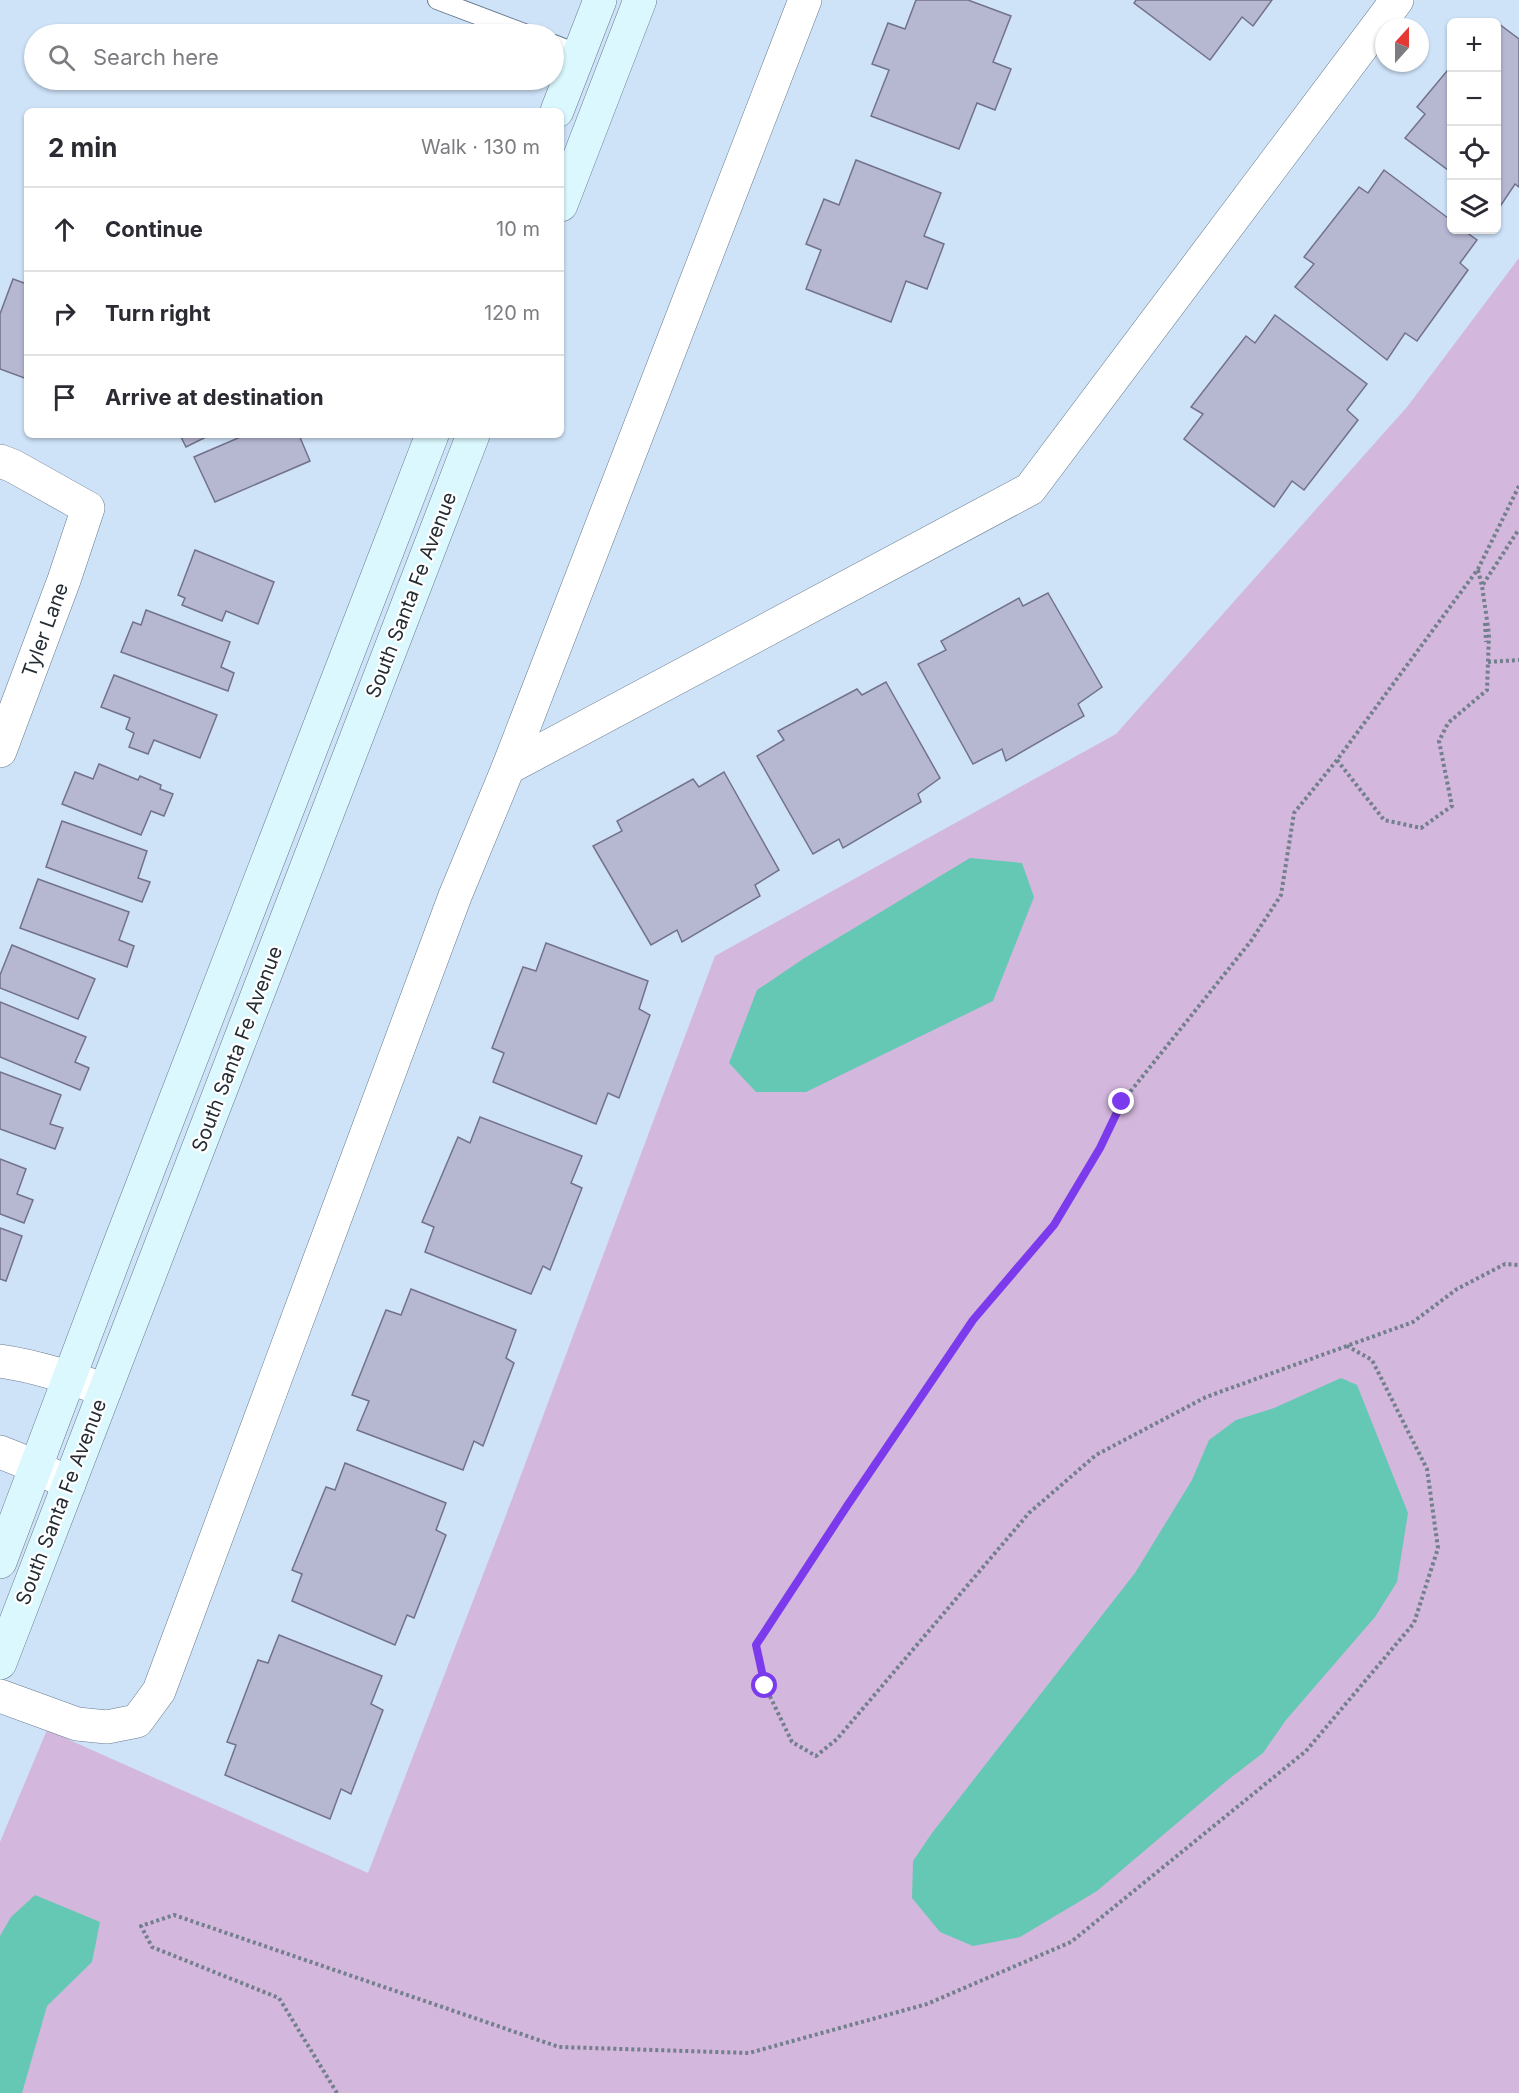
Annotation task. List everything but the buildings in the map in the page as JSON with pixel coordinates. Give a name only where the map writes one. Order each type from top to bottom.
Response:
[{"type":"main road","points":[[566,49],[600,0]]},
{"type":"main road","points":[[564,197],[640,0]]},
{"type":"main road","points":[[557,108],[560,90]]},
{"type":"main road","name":"South Santa Fe Avenue","points":[[0,1562],[431,438]]},
{"type":"main road","name":"South Santa Fe Avenue","points":[[0,1663],[472,438]]},
{"type":"street","points":[[0,1696],[77,1724],[107,1727],[137,1720],[159,1691],[451,907],[508,768],[805,0]]},
{"type":"street","points":[[508,768],[1030,489],[1397,0]]},
{"type":"street","name":"Tyler Lane","points":[[0,461],[88,508],[9,699],[0,751]]},
{"type":"street","points":[[0,1362],[21,1364],[105,1389]]},
{"type":"street","points":[[0,1452],[35,1466],[69,1484]]},
{"type":"lane","points":[[449,2],[503,24]]},
{"type":"path","points":[[1519,486],[1478,569],[1337,760],[1294,813],[1281,896],[1251,941],[1122,1102],[1100,1148],[1054,1225],[973,1320],[756,1645],[765,1686],[792,1742],[816,1756],[837,1739],[1029,1513],[1096,1455],[1206,1397],[1413,1322],[1457,1289],[1505,1264],[1519,1265]]},
{"type":"path","points":[[1482,586],[1519,529]]},
{"type":"path","points":[[1337,760],[1384,820],[1420,828],[1452,806],[1439,741],[1448,723],[1486,690],[1488,662],[1482,586],[1478,569]]},
{"type":"path","points":[[1488,662],[1519,660]]},
{"type":"path","points":[[337,2093],[279,1998],[152,1947],[141,1926],[174,1916],[559,2047],[748,2053],[927,2004],[1071,1942],[1306,1752],[1414,1623],[1438,1548],[1427,1469],[1372,1360],[1347,1346]]},
{"type":"shaded area","points":[[1519,258],[1519,2093],[0,2093],[0,1842],[47,1730],[368,1873],[503,1523],[715,956],[1116,734],[1407,407]]},
{"type":"shaded area","points":[[970,858],[1022,863],[1034,897],[993,1001],[806,1092],[756,1092],[729,1063],[757,990],[803,959]]},
{"type":"shaded area","points":[[1341,1378],[1357,1385],[1408,1513],[1397,1582],[1375,1617],[1286,1720],[1263,1753],[1097,1891],[1020,1937],[973,1946],[940,1932],[912,1898],[913,1861],[932,1833],[1135,1573],[1192,1480],[1209,1440],[1236,1420],[1274,1408]]},
{"type":"shaded area","points":[[35,1895],[100,1922],[92,1962],[47,2006],[22,2093],[0,2093],[0,1936],[11,1917]]},
{"type":"route","points":[[765,1686],[756,1645],[973,1320],[1054,1225],[1100,1148],[1122,1102]]}]
